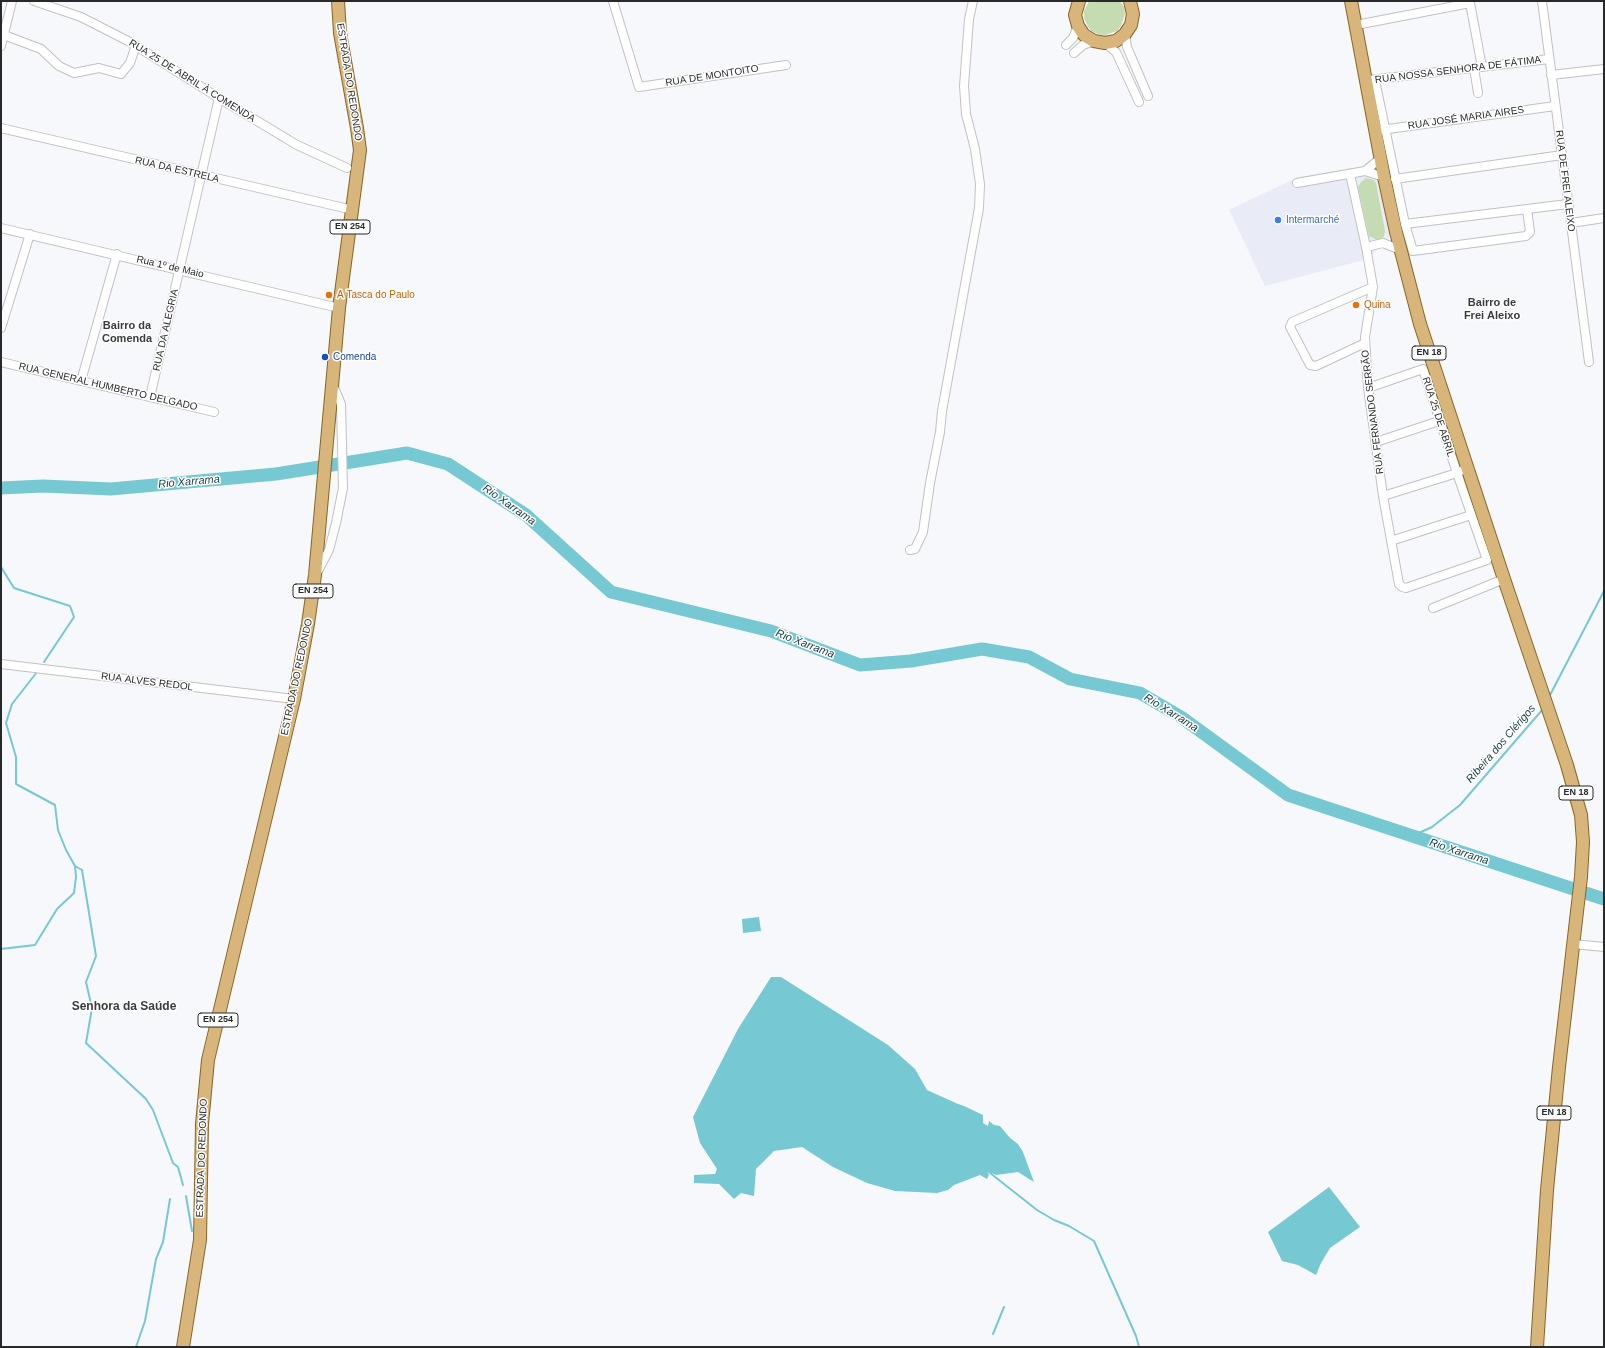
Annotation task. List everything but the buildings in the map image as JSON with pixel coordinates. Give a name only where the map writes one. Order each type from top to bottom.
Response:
[{"type":"main road","name":"ESTRADA DO REDONDO","points":[[183,1347],[200,1240],[202,1124],[208,1060],[294,699],[308,624],[315,575],[339,308],[359,155],[359,139],[340,34],[338,1]]},
{"type":"main road","points":[[1079,1],[1075,15],[1078,26],[1084,35],[1099,42],[1116,41],[1125,34],[1131,25],[1133,14],[1131,2]]},
{"type":"main road","name":"EN 18","points":[[1351,1],[1371,80],[1380,130],[1381,158],[1390,178],[1407,251],[1420,324],[1462,471],[1504,579],[1567,765],[1581,815],[1583,842],[1581,877],[1559,1066],[1547,1190],[1537,1347]]},
{"type":"street","points":[[1,46],[12,1]]},
{"type":"street","name":"RUA 25 DE ABRIL À COMENDA","points":[[34,1],[81,17],[136,45],[297,145],[347,168]]},
{"type":"street","name":"RUA DE MONTOITO","points":[[613,1],[639,87],[786,65]]},
{"type":"street","points":[[910,550],[914,549],[923,532],[930,483],[940,432],[942,410],[979,208],[980,184],[975,149],[966,114],[964,86],[969,19],[973,1]]},
{"type":"street","name":"RUA DE FREI ALEIXO","points":[[1542,1],[1589,362]]},
{"type":"street","points":[[1356,25],[1470,3],[1478,67],[1478,93]]},
{"type":"street","points":[[1066,45],[1073,38],[1078,26]]},
{"type":"street","points":[[1125,34],[1127,47],[1148,96]]},
{"type":"street","points":[[4,35],[41,49],[59,66],[74,73],[87,72],[99,68],[121,74],[130,63],[136,45]]},
{"type":"street","points":[[1074,53],[1083,45],[1099,42],[1116,52],[1139,102]]},
{"type":"street","name":"RUA NOSSA SENHORA DE FÁTIMA","points":[[1371,80],[1549,59]]},
{"type":"street","name":"RUA NOSSA SENHORA DE FÁTIMA","points":[[1551,75],[1604,69]]},
{"type":"street","name":"RUA DA ALEGRIA","points":[[150,397],[203,176],[220,98]]},
{"type":"street","name":"RUA JOSÉ MARIA AIRES","points":[[1380,130],[1556,106]]},
{"type":"street","name":"RUA DA ESTRELA","points":[[1,128],[353,210]]},
{"type":"street","points":[[1380,130],[1390,178]]},
{"type":"street","points":[[1364,171],[1390,178],[1562,156]]},
{"type":"street","points":[[1297,183],[1364,171],[1381,158]]},
{"type":"street","name":"RUA FERNANDO SERRÃO","points":[[1350,174],[1373,287],[1365,337],[1368,388],[1383,496],[1399,584]]},
{"type":"street","points":[[1366,247],[1383,243],[1401,228],[1568,204]]},
{"type":"street","points":[[1383,243],[1407,251],[1526,236],[1530,232],[1527,209]]},
{"type":"street","points":[[1571,223],[1604,218]]},
{"type":"street","name":"Rua 1º de Maio","points":[[1,228],[117,254],[339,308]]},
{"type":"street","points":[[1,328],[30,234]]},
{"type":"street","points":[[81,381],[117,254]]},
{"type":"street","points":[[1365,343],[1316,366],[1310,364],[1290,327],[1292,322],[1373,287]]},
{"type":"street","name":"RUA GENERAL HUMBERTO DELGADO","points":[[1,362],[214,412]]},
{"type":"street","name":"RUA 25 DE ABRIL","points":[[1368,388],[1423,369],[1439,421],[1462,471],[1472,515],[1487,560],[1406,588],[1399,584]]},
{"type":"street","points":[[315,575],[331,544],[342,498],[343,448],[341,404],[332,384]]},
{"type":"street","points":[[1376,442],[1439,421]]},
{"type":"street","points":[[1383,496],[1462,471]]},
{"type":"street","points":[[1391,541],[1472,515]]},
{"type":"street","points":[[1433,608],[1504,579]]},
{"type":"street","name":"RUA ALVES REDOL","points":[[1,664],[294,699]]},
{"type":"street","points":[[1574,944],[1604,947]]},
{"type":"shaded area","points":[[1380,154],[1396,232],[1387,239],[1368,259],[1265,286],[1229,210],[1298,177],[1365,166]]},
{"type":"green space","points":[[1089,1],[1120,1],[1124,7],[1125,14],[1121,26],[1117,31],[1105,35],[1091,31],[1084,18],[1084,11]]},
{"type":"green space","points":[[1366,178],[1374,180],[1376,183],[1385,231],[1381,240],[1377,240],[1369,236],[1358,187]]},
{"type":"water","points":[[759,917],[761,931],[743,933],[742,919]]},
{"type":"water","points":[[771,977],[781,977],[888,1045],[915,1069],[927,1090],[983,1115],[983,1123],[988,1126],[989,1121],[994,1125],[1000,1126],[1010,1138],[1018,1144],[1023,1152],[1034,1182],[1018,1172],[996,1175],[987,1171],[989,1175],[987,1179],[980,1175],[954,1185],[948,1190],[937,1193],[895,1191],[867,1183],[833,1167],[802,1147],[774,1151],[756,1169],[754,1196],[741,1193],[734,1199],[719,1184],[694,1183],[694,1175],[715,1174],[717,1169],[700,1143],[693,1117],[738,1029]]},
{"type":"water","points":[[1329,1187],[1360,1227],[1330,1248],[1316,1275],[1298,1265],[1282,1261],[1268,1232]]},
{"type":"waterway","name":"Rio Xarrama","points":[[1,488],[43,486],[111,489],[276,474],[407,453],[448,464],[526,515],[611,592],[771,631],[860,665],[911,661],[982,649],[1029,657],[1070,679],[1140,693],[1181,717],[1288,795],[1604,899]]},
{"type":"waterway","points":[[1,567],[14,588],[70,606],[74,617],[44,662]]},
{"type":"waterway","name":"Ribeira dos Clérigos","points":[[1549,697],[1604,591]]},
{"type":"waterway","points":[[1,949],[35,945],[57,909],[74,893],[76,877],[75,866],[66,850],[58,830],[55,805],[16,784],[16,757],[6,723],[12,704],[37,672]]},
{"type":"waterway","name":"Ribeira dos Clérigos","points":[[1403,833],[1421,832],[1432,827],[1460,805],[1543,709]]},
{"type":"waterway","points":[[75,866],[82,870],[96,956],[86,982],[92,1008],[86,1043],[146,1099],[153,1110],[173,1163],[178,1167],[183,1185]]},
{"type":"waterway","points":[[985,1169],[1037,1210],[1054,1220],[1069,1226],[1094,1241],[1136,1336],[1139,1347]]},
{"type":"waterway","points":[[186,1196],[192,1231]]},
{"type":"waterway","points":[[136,1347],[145,1321],[156,1259],[163,1242],[170,1199]]},
{"type":"waterway","points":[[993,1334],[1004,1307]]},
{"type":"place","name":"Intermarché","points":[[1278,220]]},
{"type":"place","name":"A Tasca do Paulo","points":[[329,295]]},
{"type":"place","name":"Quina","points":[[1356,305]]},
{"type":"place","name":"Comenda","points":[[325,357]]},
{"type":"district","name":"Bairro de Frei Aleixo","points":[[1492,309]]},
{"type":"district","name":"Bairro da Comenda","points":[[127,332]]},
{"type":"district","name":"Senhora da Saúde","points":[[124,1007]]}]
